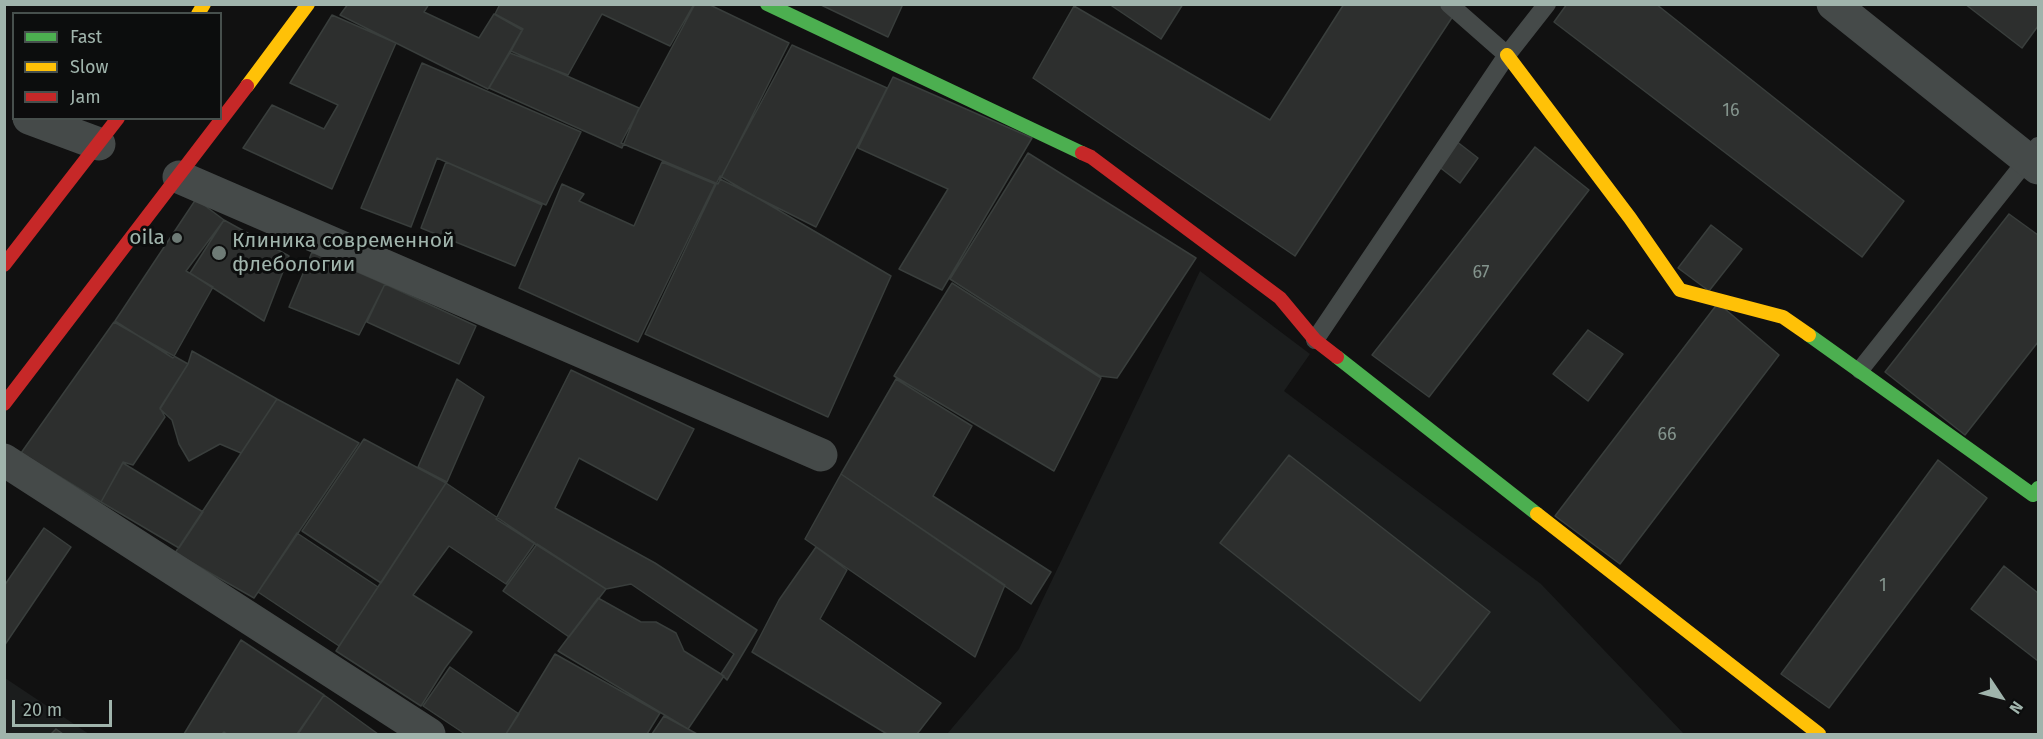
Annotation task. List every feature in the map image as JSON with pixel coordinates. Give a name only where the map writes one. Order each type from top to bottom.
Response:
[{"type":"street","points":[[222,119],[308,4]]},
{"type":"street","points":[[767,4],[1091,157],[1280,298],[1315,340],[1819,735]]},
{"type":"street","points":[[1833,4],[2035,158]]},
{"type":"street","points":[[1507,55],[1630,218],[1680,290],[1783,317],[2033,495],[2038,488]]},
{"type":"street","points":[[4,265],[108,131],[41,120]]},
{"type":"street","points":[[4,404],[222,120]]},
{"type":"street","points":[[179,177],[821,455]]},
{"type":"street","points":[[4,460],[429,735]]},
{"type":"lane","points":[[1449,4],[1507,55]]},
{"type":"lane","points":[[1315,340],[1507,55],[1547,4]]},
{"type":"lane","points":[[1860,370],[2035,158]]},
{"type":"shaded area","points":[[1200,271],[1310,354],[1284,391],[1541,584],[1684,734],[947,734],[1019,649]]},
{"type":"shaded area","points":[[5,678],[89,734],[5,734]]},
{"type":"building","points":[[348,4],[429,4],[424,12],[479,38],[494,14],[522,30],[488,89],[340,15]]},
{"type":"building","points":[[500,4],[694,4],[670,46],[602,14],[568,75],[510,53],[523,29],[495,14]]},
{"type":"building","points":[[695,4],[708,4],[789,43],[718,184],[621,143]]},
{"type":"building","points":[[819,4],[903,4],[888,37]]},
{"type":"building","points":[[1109,4],[1183,4],[1161,39]]},
{"type":"building","points":[[1344,4],[1441,4],[1455,13],[1295,256],[1033,78],[1074,6],[1270,120]]},
{"type":"building","points":[[1567,4],[1656,4],[1904,201],[1862,257],[1554,22]]},
{"type":"building","points":[[1965,4],[2038,4],[2038,26],[2022,48]]},
{"type":"building","points":[[332,15],[396,43],[332,189],[243,148],[272,105],[324,129],[338,105],[290,83]]},
{"type":"building","points":[[792,45],[887,88],[816,227],[720,179]]},
{"type":"building","points":[[511,51],[639,108],[622,148],[489,88]]},
{"type":"building","points":[[422,63],[581,132],[546,205],[437,158],[411,227],[361,208]]},
{"type":"building","points":[[893,77],[1032,138],[942,290],[899,269],[948,189],[858,148]]},
{"type":"building","points":[[1456,141],[1478,158],[1460,183],[1438,166]]},
{"type":"building","points":[[1535,147],[1589,190],[1429,397],[1372,355]]},
{"type":"building","points":[[1028,153],[1196,258],[1117,378],[1100,376],[950,279]]},
{"type":"building","points":[[446,162],[542,205],[515,266],[421,228]]},
{"type":"building","points":[[662,162],[715,184],[638,342],[519,288],[562,184],[584,194],[579,201],[634,226]]},
{"type":"building","points":[[720,176],[891,276],[828,417],[645,334]]},
{"type":"building","points":[[196,199],[224,220],[186,271],[213,287],[173,358],[115,321]]},
{"type":"building","points":[[2009,214],[2038,235],[2038,342],[1965,435],[1885,372]]},
{"type":"building","points":[[224,220],[289,256],[264,321],[190,273]]},
{"type":"building","points":[[1711,225],[1742,249],[1709,291],[1678,268]]},
{"type":"building","points":[[312,252],[385,284],[359,335],[289,307]]},
{"type":"building","points":[[952,283],[1101,378],[1054,471],[894,376]]},
{"type":"building","points":[[385,284],[476,326],[459,364],[367,322]]},
{"type":"building","points":[[1718,303],[1779,355],[1620,564],[1555,516]]},
{"type":"building","points":[[114,322],[188,364],[160,408],[165,417],[133,465],[123,462],[101,502],[21,453]]},
{"type":"building","points":[[1588,330],[1623,354],[1588,401],[1553,374]]},
{"type":"building","points":[[192,351],[277,399],[241,453],[220,444],[189,461],[179,444],[172,420],[160,409],[188,364]]},
{"type":"building","points":[[571,370],[694,429],[657,500],[579,458],[555,508],[655,563],[757,630],[727,680],[721,674],[734,654],[631,584],[606,589],[496,519]]},
{"type":"building","points":[[457,379],[484,397],[447,482],[418,467]]},
{"type":"building","points":[[896,379],[972,426],[933,496],[1051,572],[1031,604],[841,474]]},
{"type":"building","points":[[277,399],[359,443],[254,598],[175,553]]},
{"type":"building","points":[[364,439],[446,483],[381,583],[302,531]]},
{"type":"building","points":[[1289,455],[1490,612],[1420,701],[1220,543]]},
{"type":"building","points":[[1938,460],[1987,498],[1829,708],[1781,674]]},
{"type":"building","points":[[123,463],[203,512],[179,548],[101,502]]},
{"type":"building","points":[[841,474],[1005,585],[975,657],[805,539]]},
{"type":"building","points":[[446,483],[535,543],[506,584],[449,546],[413,595],[472,632],[445,668],[421,706],[336,651]]},
{"type":"building","points":[[44,528],[71,547],[4,646],[4,586]]},
{"type":"building","points":[[297,533],[378,587],[339,646],[258,592]]},
{"type":"building","points":[[537,544],[606,589],[569,637],[503,591]]},
{"type":"building","points":[[816,547],[847,570],[820,619],[941,703],[917,734],[887,734],[752,652],[779,600]]},
{"type":"building","points":[[2004,566],[2038,593],[2038,661],[1971,609]]},
{"type":"building","points":[[598,598],[641,622],[656,622],[676,633],[684,651],[724,676],[688,729],[558,651]]},
{"type":"building","points":[[241,640],[324,695],[297,734],[227,734],[224,732],[222,734],[184,734]]},
{"type":"building","points":[[555,654],[660,713],[647,734],[506,734]]},
{"type":"building","points":[[450,667],[519,714],[506,734],[465,734],[423,706]]},
{"type":"building","points":[[324,695],[378,734],[298,734]]},
{"type":"building","points":[[664,716],[688,729],[697,734],[652,734]]},
{"type":"building","points":[[56,729],[63,734],[51,734]]},
{"type":"traffic: fast","points":[[767,4],[1082,153]]},
{"type":"traffic: fast","points":[[1809,335],[2033,495],[2038,488]]},
{"type":"traffic: fast","points":[[1337,357],[1537,514]]},
{"type":"traffic: slow","points":[[199,12],[204,4]]},
{"type":"traffic: slow","points":[[247,86],[308,4]]},
{"type":"traffic: slow","points":[[1507,55],[1630,218],[1680,290],[1783,317],[1809,335]]},
{"type":"traffic: slow","points":[[1537,514],[1819,734]]},
{"type":"traffic: jam","points":[[222,119],[247,86]]},
{"type":"traffic: jam","points":[[4,265],[116,120]]},
{"type":"traffic: jam","points":[[4,404],[221,120]]},
{"type":"traffic: jam","points":[[1082,153],[1091,157],[1280,298],[1315,340],[1337,357]]},
{"type":"place","name":"oila","points":[[177,238]]},
{"type":"place","name":"Клиника современной флебологии","points":[[219,253]]}]
